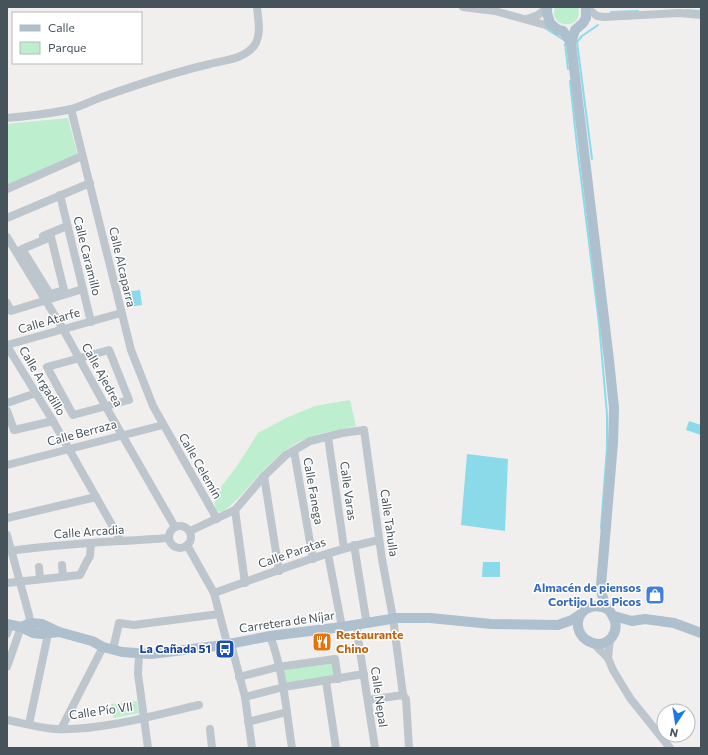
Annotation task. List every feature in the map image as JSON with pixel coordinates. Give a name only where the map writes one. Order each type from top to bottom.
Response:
[{"type":"main road","points":[[547,7],[548,18],[571,43]]},
{"type":"main road","points":[[586,7],[586,18],[579,27],[571,43],[614,408],[613,443],[601,585],[604,600],[616,623],[612,635]]},
{"type":"main road","points":[[601,585],[589,607],[580,614],[578,624],[579,633],[587,641],[602,643],[632,621],[645,619],[674,623],[701,633]]},
{"type":"main road","points":[[589,607],[599,606],[611,613],[632,621]]},
{"type":"main road","name":"Carretera de Níjar","points":[[558,625],[572,620],[580,614]]},
{"type":"main road","name":"Carretera de Níjar","points":[[92,641],[103,647],[122,652],[163,654],[228,641],[341,622],[383,617],[491,624],[558,625],[579,633]]},
{"type":"main road","name":"Carretera de Níjar","points":[[27,626],[59,632],[92,641],[140,649],[152,649],[356,625],[392,618]]},
{"type":"main road","points":[[8,627],[27,626]]},
{"type":"street","points":[[7,118],[37,115],[71,109],[120,91],[195,67],[237,57],[246,53],[254,46],[258,38],[259,25],[257,7]]},
{"type":"street","points":[[463,7],[495,11],[569,32],[604,17]]},
{"type":"street","points":[[527,19],[536,16],[547,7]]},
{"type":"street","points":[[586,7],[597,16],[604,17],[679,13],[701,16]]},
{"type":"street","name":"Calle Alcaparra","points":[[71,109],[131,350],[153,406],[163,425]]},
{"type":"street","points":[[7,189],[82,156]]},
{"type":"street","points":[[7,218],[90,183]]},
{"type":"street","name":"Calle Caramillo","points":[[60,196],[91,322]]},
{"type":"street","points":[[11,250],[67,226]]},
{"type":"street","name":"Calle Ajedrea","points":[[7,237],[11,250],[46,300],[175,526]]},
{"type":"street","points":[[51,237],[64,290],[50,294],[22,249],[51,237]]},
{"type":"street","points":[[7,303],[11,311],[83,290]]},
{"type":"street","name":"Calle Atarfe","points":[[7,345],[121,313]]},
{"type":"street","name":"Calle Argadillo","points":[[7,345],[53,420],[121,541]]},
{"type":"street","points":[[109,350],[129,400],[106,407],[73,415],[47,367],[109,350]]},
{"type":"street","points":[[7,403],[36,393]]},
{"type":"street","points":[[7,411],[14,430],[53,420]]},
{"type":"street","name":"Calle Berraza","points":[[7,465],[163,425]]},
{"type":"street","name":"Calle Celemín","points":[[163,425],[217,519]]},
{"type":"street","name":"Calle Tahulla","points":[[328,437],[342,433],[364,430],[379,540],[403,694],[406,699],[409,748]]},
{"type":"street","points":[[190,531],[235,510],[264,476],[286,455],[310,441],[328,437]]},
{"type":"street","name":"Calle Varas","points":[[328,437],[344,548]]},
{"type":"street","name":"Calle Fanega","points":[[294,450],[313,559]]},
{"type":"street","points":[[264,476],[279,571]]},
{"type":"street","points":[[7,518],[96,497]]},
{"type":"street","points":[[235,510],[245,583]]},
{"type":"street","points":[[181,525],[188,528],[190,531],[191,539],[184,548],[176,548],[169,542],[168,538],[170,531],[175,526],[181,525]]},
{"type":"street","points":[[7,536],[10,556],[20,581],[29,615],[27,626],[7,667]]},
{"type":"street","name":"Calle Arcadia","points":[[10,556],[33,548],[168,538]]},
{"type":"street","name":"Calle Paratas","points":[[214,593],[344,548],[379,540]]},
{"type":"street","points":[[7,583],[80,575],[90,556],[91,543]]},
{"type":"street","points":[[187,545],[214,593],[245,697],[252,748]]},
{"type":"street","points":[[354,545],[366,619]]},
{"type":"street","points":[[328,554],[341,622]]},
{"type":"street","points":[[62,564],[62,577]]},
{"type":"street","points":[[39,567],[40,579]]},
{"type":"street","points":[[114,645],[119,623],[134,625],[220,614]]},
{"type":"street","name":"Calle Nepal","points":[[356,625],[375,748]]},
{"type":"street","points":[[29,724],[47,639],[46,630]]},
{"type":"street","points":[[608,658],[612,635]]},
{"type":"street","points":[[270,636],[274,646],[284,687],[292,748]]},
{"type":"street","points":[[593,643],[608,658],[613,670],[630,698],[670,748]]},
{"type":"street","points":[[62,729],[103,647]]},
{"type":"street","points":[[139,654],[138,674],[148,748]]},
{"type":"street","points":[[239,677],[278,667],[335,659],[338,679]]},
{"type":"street","points":[[245,697],[284,687],[364,674]]},
{"type":"street","points":[[326,681],[336,748]]},
{"type":"street","points":[[368,700],[403,694]]},
{"type":"street","name":"Calle Pío VII","points":[[7,720],[62,729],[99,726],[199,705]]},
{"type":"street","points":[[248,722],[287,712]]},
{"type":"street","points":[[210,729],[211,748]]},
{"type":"green space","points":[[555,7],[578,7],[579,15],[572,23],[561,23],[554,15]]},
{"type":"green space","points":[[68,118],[78,156],[7,187],[7,124]]},
{"type":"green space","points":[[350,400],[356,426],[316,435],[293,445],[269,465],[232,504],[222,512],[217,511],[214,496],[237,466],[258,433],[286,418],[315,406]]},
{"type":"green space","points":[[335,659],[338,679],[284,687],[278,667]]},
{"type":"green space","points":[[137,701],[139,713],[113,718],[111,704]]},
{"type":"water","points":[[140,290],[142,305],[129,307],[129,305],[127,305],[125,292]]},
{"type":"water","points":[[689,421],[701,425],[701,435],[686,430]]},
{"type":"water","points":[[467,454],[508,459],[505,531],[461,525]]},
{"type":"water","points":[[483,562],[500,562],[500,577],[482,577]]},
{"type":"waterway","points":[[686,10],[701,11]]},
{"type":"waterway","points":[[611,12],[638,11]]},
{"type":"waterway","points":[[592,159],[577,42],[582,36],[598,25]]},
{"type":"waterway","points":[[545,28],[564,40]]},
{"type":"waterway","points":[[565,44],[568,69]]},
{"type":"waterway","points":[[570,81],[599,323],[607,414],[607,448],[601,528]]},
{"type":"place","name":"Almacén de piensos Cortijo Los Picos","points":[[655,595]]},
{"type":"place","name":"Restaurante Chino","points":[[322,642]]},
{"type":"place","name":"La Cañada 51","points":[[225,649]]}]
